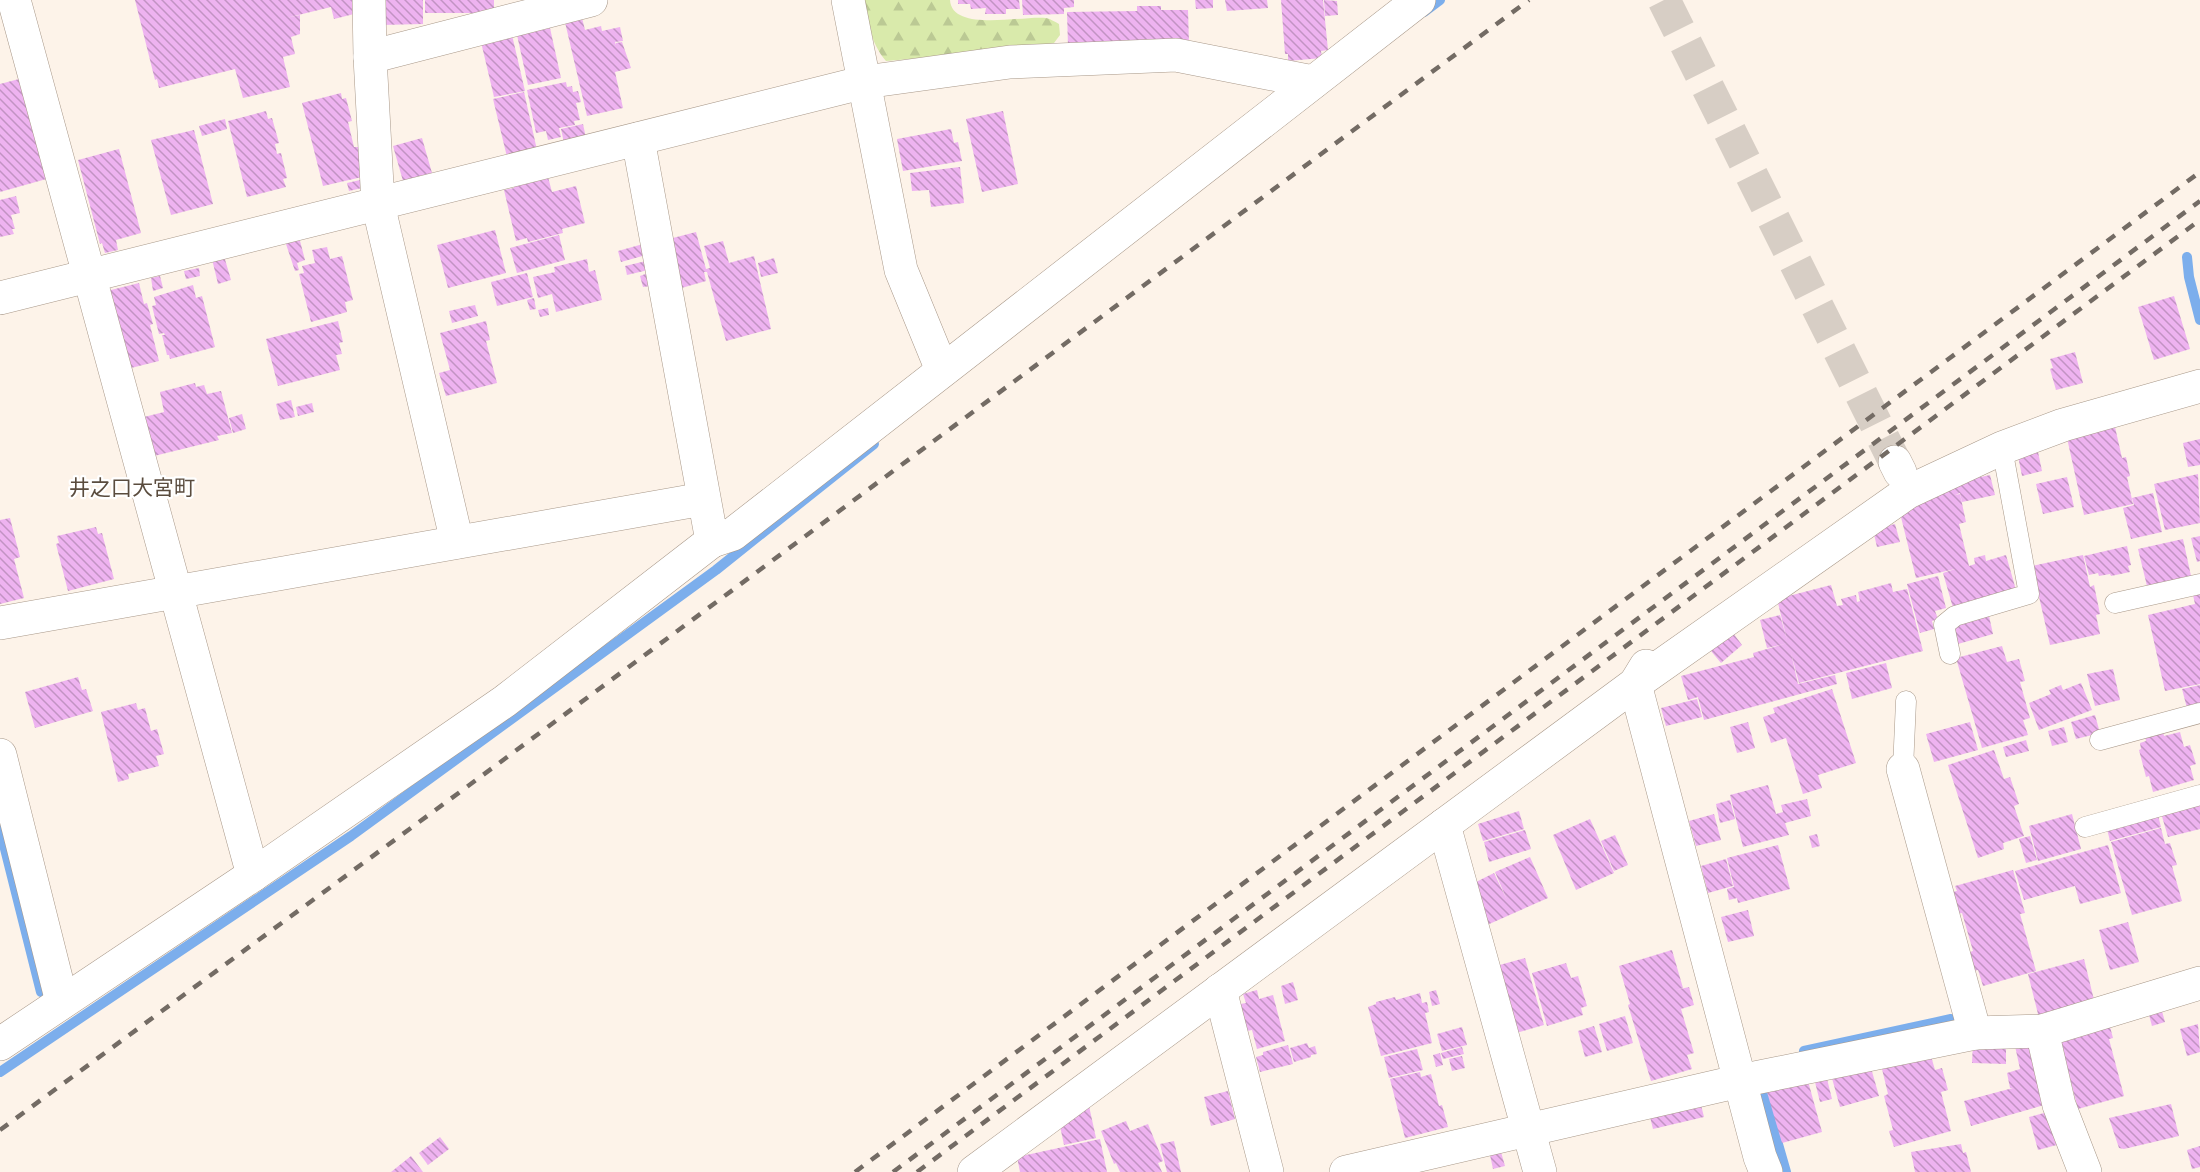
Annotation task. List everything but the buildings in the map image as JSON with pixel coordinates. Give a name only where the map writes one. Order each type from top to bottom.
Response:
[{"type":"street","points":[[14,0],[253,875]]},
{"type":"street","points":[[369,0],[378,204],[457,542]]},
{"type":"street","points":[[370,57],[591,0]]},
{"type":"street","points":[[848,0],[901,270],[942,370]]},
{"type":"street","points":[[0,1044],[253,875],[505,701],[712,541],[733,534],[1419,0]]},
{"type":"street","points":[[0,298],[865,82],[1010,62],[1176,55],[1313,82]]},
{"type":"street","points":[[638,139],[712,541]]},
{"type":"street","points":[[1766,1172],[1760,1157],[1635,684],[1657,650],[1897,467],[2055,407],[2171,380],[2199,385]]},
{"type":"street","points":[[974,1172],[1635,684],[1908,492],[2002,448],[2063,424],[2199,385]]},
{"type":"street","points":[[0,623],[703,500]]},
{"type":"street","points":[[0,755],[62,1002]]},
{"type":"street","points":[[1903,769],[1975,1033]]},
{"type":"street","points":[[1444,825],[1540,1172]]},
{"type":"street","points":[[1346,1172],[1740,1081],[1975,1033],[2042,1031],[2200,983]]},
{"type":"street","points":[[1220,990],[1267,1172]]},
{"type":"street","points":[[2042,1031],[2059,1105],[2085,1172]]},
{"type":"lane","points":[[1950,654],[1944,625],[1955,616],[2029,594],[2002,448]]},
{"type":"lane","points":[[2115,603],[2200,584]]},
{"type":"lane","points":[[1903,769],[1906,701]]},
{"type":"lane","points":[[2100,740],[2200,713]]},
{"type":"lane","points":[[2085,827],[2200,795]]},
{"type":"green space","points":[[864,0],[950,0],[954,10],[963,16],[975,19],[1048,18],[1059,24],[1060,35],[1054,43],[1030,49],[886,61],[873,40]]},
{"type":"waterway","points":[[1424,12],[1440,0]]},
{"type":"waterway","points":[[2187,257],[2189,277],[2200,320]]},
{"type":"waterway","points":[[0,1072],[351,836],[716,570],[874,444]]},
{"type":"waterway","points":[[0,829],[41,992]]},
{"type":"waterway","points":[[1804,1051],[1951,1019]]},
{"type":"waterway","points":[[1763,1092],[1786,1172]]},
{"type":"tunnel","points":[[1664,0],[1895,462]]},
{"type":"railway","points":[[0,1130],[1529,0]]},
{"type":"railway","points":[[855,1172],[2200,172]]},
{"type":"railway","points":[[893,1172],[2200,201]]},
{"type":"railway","points":[[917,1172],[2200,220]]},
{"type":"district","name":"井之口大宮町","points":[[132,488]]}]
